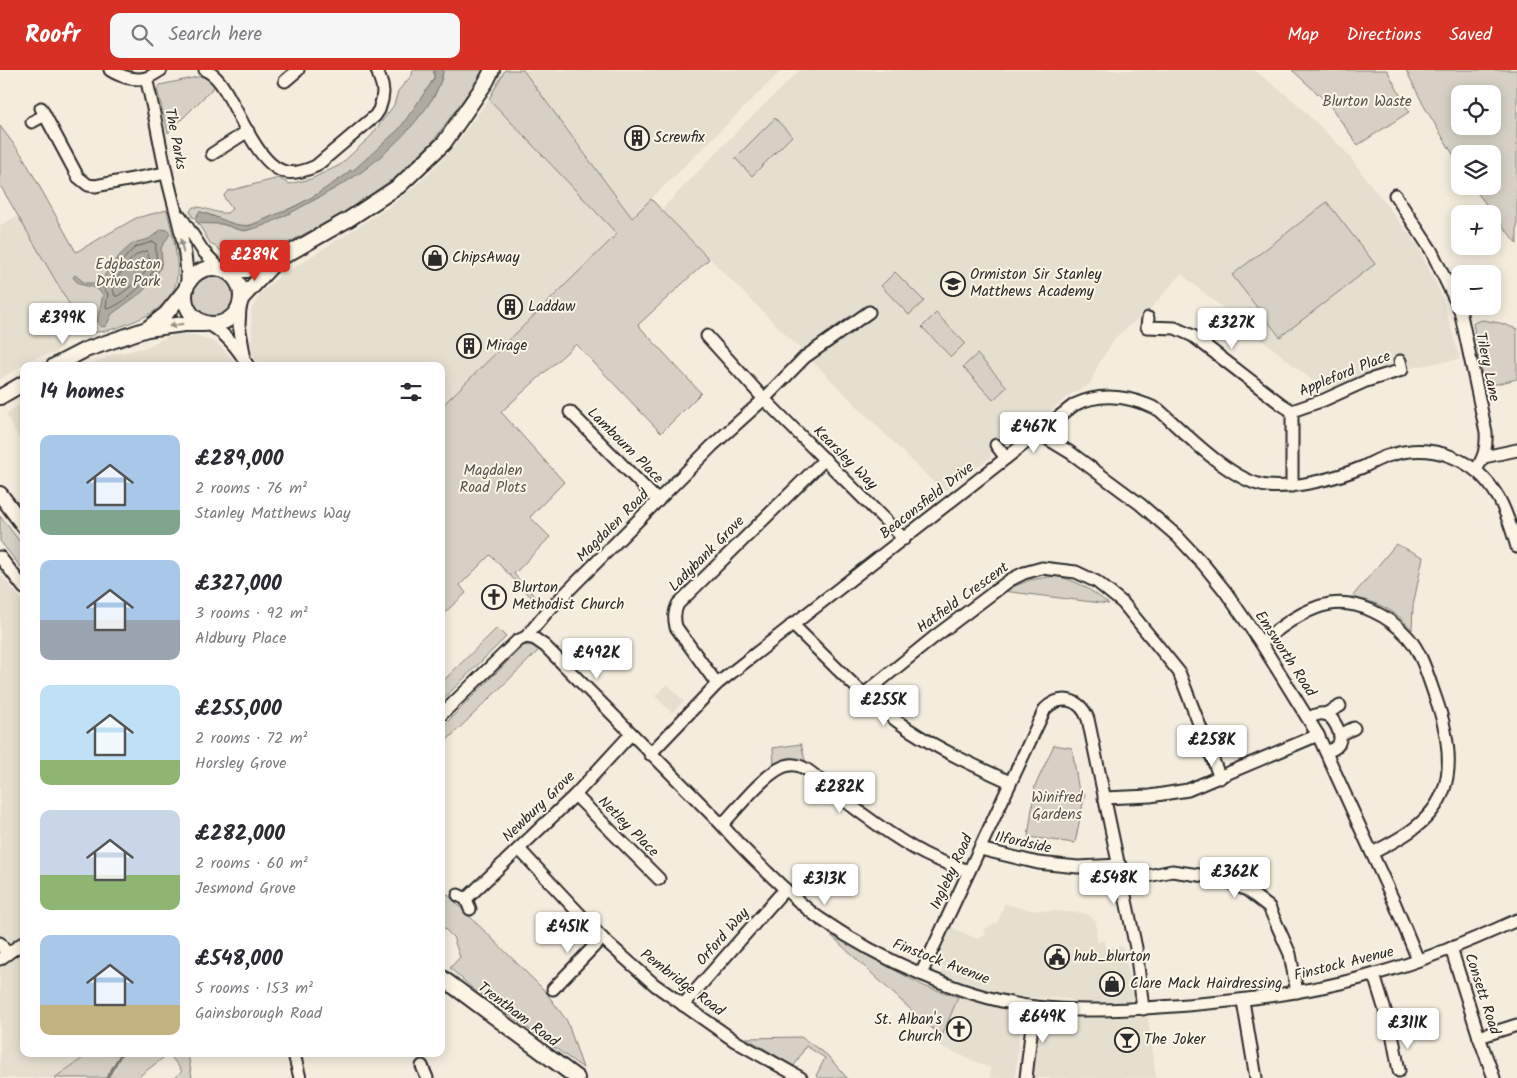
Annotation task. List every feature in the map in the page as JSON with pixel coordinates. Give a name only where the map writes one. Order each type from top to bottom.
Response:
[{"type":"main road","points":[[147,329],[166,314],[191,278],[198,272],[206,268],[246,270],[279,259],[348,219],[399,186],[444,143],[492,70]]},
{"type":"main road","points":[[62,362],[85,350],[147,329],[184,324],[222,323],[230,320],[240,303],[279,259]]},
{"type":"main road","points":[[223,270],[235,278],[239,284],[240,303]]},
{"type":"main road","points":[[186,287],[185,301],[189,312],[195,318],[208,324]]},
{"type":"main road","points":[[0,397],[20,385]]},
{"type":"main road","points":[[0,494],[20,521]]},
{"type":"main road","name":"Trentham Road","points":[[445,980],[577,1078]]},
{"type":"street","points":[[110,70],[126,77],[146,78],[161,70]]},
{"type":"street","points":[[205,70],[217,78],[224,87],[267,161],[277,169],[286,172],[296,172],[316,166],[375,116],[379,110],[383,92],[377,70]]},
{"type":"street","points":[[285,81],[296,70]]},
{"type":"street","name":"The Parks","points":[[146,78],[156,118],[166,174],[176,206],[186,264],[186,287]]},
{"type":"street","points":[[32,122],[43,112],[78,177],[88,185],[102,185],[166,174]]},
{"type":"street","points":[[212,153],[248,131]]},
{"type":"street","name":"Tilery Lane","points":[[1395,195],[1431,250],[1460,310],[1486,432],[1487,446],[1484,457],[1476,470]]},
{"type":"street","name":"The Parks","points":[[176,206],[198,245],[223,270]]},
{"type":"street","points":[[240,303],[239,325],[246,362]]},
{"type":"street","name":"Magdalen Road","points":[[445,711],[517,641],[526,637],[547,612],[712,446],[764,399],[806,357],[869,312]]},
{"type":"street","points":[[1148,318],[1147,327],[1174,328],[1192,336],[1292,411],[1292,486]]},
{"type":"street","points":[[208,324],[220,331],[235,346],[245,362]]},
{"type":"street","name":"Kearsley Way","points":[[706,337],[764,399],[904,539]]},
{"type":"street","name":"Appleford Place","points":[[1292,411],[1324,400],[1366,381],[1402,370],[1400,361]]},
{"type":"street","name":"Beaconsfield Drive","points":[[650,754],[717,684],[1074,405],[1088,399],[1117,397],[1135,400],[1159,410],[1218,461],[1253,482],[1266,486],[1292,486],[1336,477],[1362,468],[1388,455],[1410,451],[1444,453],[1476,470],[1491,486],[1500,499],[1517,547]]},
{"type":"street","name":"Lambourn Place","points":[[570,412],[658,501]]},
{"type":"street","name":"Emsworth Road","points":[[1038,433],[1071,453],[1132,498],[1176,536],[1204,565],[1261,643],[1318,735],[1395,904],[1418,960]]},
{"type":"street","points":[[996,444],[1006,458]]},
{"type":"street","points":[[1484,457],[1517,450]]},
{"type":"street","name":"Ladybank Grove","points":[[717,684],[676,627],[675,610],[678,604],[825,459]]},
{"type":"street","points":[[0,557],[20,583]]},
{"type":"street","name":"Hatfield Crescent","points":[[864,694],[1010,580],[1024,573],[1042,568],[1076,572],[1097,582],[1123,603],[1179,672],[1220,778]]},
{"type":"street","points":[[1261,643],[1279,628],[1310,611],[1330,604],[1342,604],[1355,606],[1386,618],[1409,638],[1419,654],[1442,714],[1448,741],[1447,772],[1444,789],[1432,810],[1408,834],[1372,853]]},
{"type":"street","points":[[792,624],[864,694],[908,729],[954,756],[1010,782]]},
{"type":"street","name":"Finstock Avenue","points":[[526,637],[535,639],[545,646],[722,825],[734,840],[784,889],[818,917],[883,956],[922,974],[954,987],[1002,1001],[1034,1007],[1106,1011],[1243,1001],[1297,992],[1374,975],[1451,948],[1517,920]]},
{"type":"street","name":"Ingleby Road","points":[[922,974],[1045,709],[1056,700],[1076,703],[1085,711],[1104,798]]},
{"type":"street","points":[[1324,714],[1340,706]]},
{"type":"street","points":[[1309,718],[1317,714],[1331,717],[1340,735],[1340,741],[1326,752]]},
{"type":"street","points":[[1340,735],[1354,728]]},
{"type":"street","name":"Newbury Grove","points":[[465,901],[575,795],[630,734]]},
{"type":"street","points":[[1143,1009],[1136,948],[1104,798],[1150,796],[1188,790],[1318,735]]},
{"type":"street","points":[[722,825],[769,776],[791,764],[802,766],[849,805],[896,837],[932,857],[969,871]]},
{"type":"street","name":"Netley Place","points":[[575,795],[661,882]]},
{"type":"street","name":"Pembridge Road","points":[[519,849],[602,938],[655,985],[735,1041],[801,1078]]},
{"type":"street","name":"Ilfordside","points":[[980,849],[1038,863],[1078,867],[1120,866]]},
{"type":"street","points":[[1123,881],[1172,871],[1219,878],[1247,890],[1269,907],[1290,954],[1297,992]]},
{"type":"street","name":"Orford Way","points":[[683,1005],[784,889]]},
{"type":"street","points":[[552,991],[602,938]]},
{"type":"street","points":[[0,943],[4,956],[20,945]]},
{"type":"street","name":"Consett Road","points":[[1451,948],[1494,1078]]},
{"type":"street","points":[[1374,975],[1392,1033],[1399,1071]]},
{"type":"street","points":[[1243,1001],[1256,1078]]},
{"type":"street","points":[[1026,1078],[1034,1007]]},
{"type":"street","points":[[1479,1037],[1517,1024]]},
{"type":"street","points":[[295,1057],[300,1078]]},
{"type":"street","points":[[422,1066],[427,1078]]},
{"type":"shaded area","points":[[523,70],[782,70],[632,218]]},
{"type":"shaded area","name":"Ormiston Sir Stanley Matthews Academy","points":[[800,70],[1254,70],[1293,100],[1345,151],[1418,246],[1441,294],[1460,359],[1408,368],[1405,354],[1392,358],[1388,366],[1324,390],[1181,274],[1152,307],[1116,337],[1098,365],[1090,384],[1070,395],[1011,442],[1002,441],[990,449],[991,457],[943,492],[661,210],[743,125]]},
{"type":"shaded area","points":[[489,99],[618,234],[445,403],[445,362],[256,362],[250,340],[252,339],[251,310],[261,293],[276,279],[389,207],[428,175],[454,146]]},
{"type":"shaded area","points":[[18,216],[82,326],[68,336],[56,353],[36,357],[28,362],[20,362],[20,367],[0,379],[0,225]]},
{"type":"shaded area","points":[[178,334],[196,335],[216,343],[235,362],[96,362],[111,355],[147,347],[162,339]]},
{"type":"shaded area","points":[[20,404],[20,440],[6,414]]},
{"type":"shaded area","points":[[0,573],[20,598],[20,1057],[85,1057],[54,1078],[0,1078]]},
{"type":"shaded area","points":[[667,684],[684,701],[672,713],[655,696]]},
{"type":"shaded area","points":[[1004,904],[1030,910],[1086,913],[1096,921],[1097,942],[1104,941],[1105,948],[1123,947],[1133,996],[1131,1000],[1126,1002],[1076,1003],[1070,999],[1010,997],[943,975],[942,969],[936,962],[951,927],[977,939],[986,935],[984,929],[998,922]]},
{"type":"shaded area","points":[[958,997],[1022,1015],[1015,1078],[990,1078],[990,1068],[938,1045]]},
{"type":"shaded area","points":[[1047,1016],[1088,1018],[1148,1017],[1156,1078],[1031,1078],[1038,1021]]},
{"type":"green space","points":[[413,70],[434,70],[434,78],[413,111],[385,143],[339,181],[286,210],[244,226],[205,213],[199,212],[196,218],[192,217],[190,211],[193,207],[227,213],[232,209],[224,195],[228,191],[279,178],[289,184],[311,179],[340,165],[371,136],[394,105],[398,91],[412,75]]},
{"type":"green space","points":[[443,70],[483,70],[433,141],[396,177],[344,213],[280,247],[250,256],[234,256],[223,252],[210,243],[198,223],[221,224],[245,231],[284,216],[361,172],[434,97],[442,78]]},
{"type":"green space","name":"Magdalen Road Plots","points":[[505,70],[523,70],[632,218],[651,199],[709,259],[638,325],[701,393],[661,433],[576,344],[501,412],[564,482],[530,517],[550,537],[514,574],[542,604],[540,606],[490,555],[460,585],[466,593],[445,612],[445,403],[617,234],[489,99]]},
{"type":"green space","name":"Blurton Waste","points":[[1292,70],[1387,70],[1409,112],[1358,145],[1328,103]]},
{"type":"green space","name":"Blurton Waste","points":[[1406,70],[1517,70],[1517,244],[1501,223],[1501,205],[1487,205],[1479,195],[1501,195],[1501,145],[1451,145],[1451,151],[1424,106]]},
{"type":"green space","points":[[202,76],[207,77],[215,86],[168,133],[157,89],[160,85]]},
{"type":"green space","points":[[775,118],[792,136],[752,176],[735,158]]},
{"type":"green space","name":"Edgbaston Drive Park","points":[[0,126],[22,155],[76,252],[136,218],[167,210],[177,259],[177,278],[172,293],[160,307],[140,319],[102,332],[87,331],[82,326],[0,185]]},
{"type":"green space","points":[[1327,202],[1375,264],[1280,337],[1232,275]]},
{"type":"green space","points":[[895,272],[924,301],[909,315],[881,286]]},
{"type":"green space","points":[[213,273],[226,277],[232,283],[236,296],[232,309],[226,315],[213,319],[200,315],[194,309],[190,296],[194,283],[200,277]]},
{"type":"green space","points":[[936,313],[965,343],[951,357],[922,327]]},
{"type":"green space","points":[[1482,320],[1500,323],[1517,329],[1517,379],[1484,387],[1473,323]]},
{"type":"green space","points":[[977,354],[1007,387],[993,400],[963,367]]},
{"type":"green space","points":[[0,516],[20,542],[20,566],[0,541]]},
{"type":"green space","points":[[1396,544],[1423,557],[1413,606],[1412,630],[1399,617],[1385,608],[1369,601],[1351,598]]},
{"type":"green space","points":[[1055,576],[1084,586],[1109,604],[1003,591],[1030,580]]},
{"type":"green space","points":[[497,628],[506,637],[445,697],[445,679]]},
{"type":"green space","points":[[530,645],[540,649],[445,742],[445,724],[523,646]]},
{"type":"green space","points":[[801,744],[806,764],[797,759],[786,758],[774,766],[773,748]]},
{"type":"green space","name":"Winifred Gardens","points":[[1054,745],[1072,748],[1079,792],[1085,793],[1075,843],[1028,837],[1035,786]]},
{"type":"green space","points":[[445,892],[545,991],[567,1021],[583,1068],[472,988],[450,968],[460,957],[453,937],[445,929]]},
{"type":"green space","points":[[824,929],[924,986],[958,997],[942,1036],[923,1021]]},
{"type":"green space","points":[[801,1037],[827,1055],[847,1078],[820,1078],[816,1076],[825,1058],[806,1046],[794,1066],[746,1038]]},
{"type":"green space","points":[[85,1057],[164,1057],[137,1078],[54,1078]]},
{"type":"green space","points":[[171,1057],[188,1057],[192,1078],[174,1078],[182,1071]]},
{"type":"water","points":[[434,70],[443,70],[443,72],[432,99],[422,114],[384,154],[360,173],[294,211],[254,229],[241,230],[222,224],[196,222],[199,212],[202,212],[234,224],[249,226],[294,207],[314,196],[350,170],[352,171],[356,168],[400,128],[434,79]]},
{"type":"water","points":[[162,229],[168,230],[170,234],[161,248],[162,261],[154,279],[142,292],[112,314],[106,326],[101,327],[97,321],[103,294],[97,289],[78,283],[73,277],[75,275],[85,283],[96,283],[102,279],[120,255],[133,243],[149,239]]},
{"type":"waterway","points":[[107,1078],[119,1057]]},
{"type":"place","name":"Screwfix","points":[[637,138]]},
{"type":"place","name":"ChipsAway","points":[[435,258]]},
{"type":"place","name":"Ormiston Sir Stanley Matthews Academy","points":[[953,284]]},
{"type":"place","name":"Laddaw","points":[[510,307]]},
{"type":"place","name":"Mirage","points":[[469,346]]},
{"type":"place","name":"Blurton Methodist Church","points":[[494,597]]},
{"type":"place","name":"hub_blurton","points":[[1057,957]]},
{"type":"place","name":"Clare Mack Hairdressing","points":[[1112,984]]},
{"type":"place","name":"St. Alban's Church","points":[[959,1029]]},
{"type":"place","name":"The Joker","points":[[1127,1040]]}]
